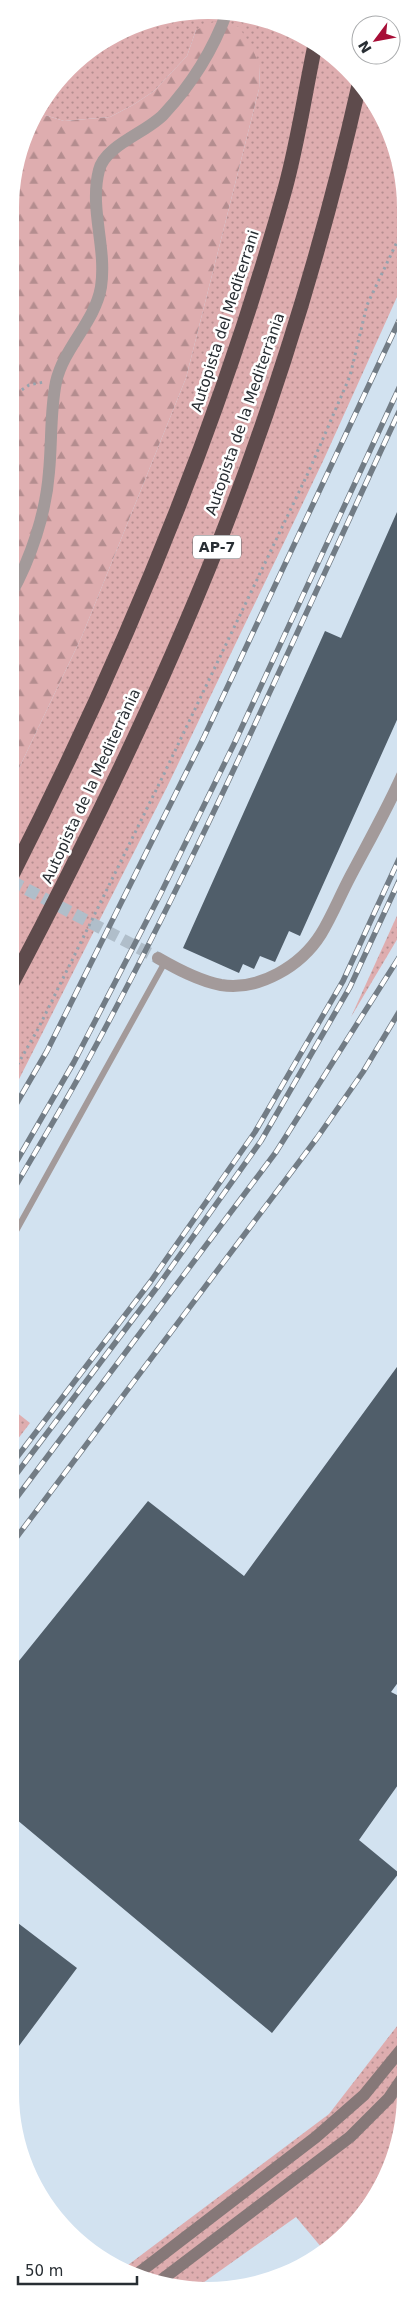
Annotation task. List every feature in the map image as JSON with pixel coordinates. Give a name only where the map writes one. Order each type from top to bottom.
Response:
[{"type":"highway","name":"Autopista del Mediterrani","points":[[142,599],[214,413],[251,301],[286,187],[314,51]]},
{"type":"highway","name":"Autopista de la Mediterrània","points":[[19,971],[112,785],[186,622],[218,543],[270,401],[317,255],[357,92]]},
{"type":"highway","name":"Autopista de la Mediterrània","points":[[19,861],[80,735],[142,599]]},
{"type":"street","points":[[19,576],[35,540],[49,475],[53,404],[57,380],[69,352],[97,305],[101,286],[100,232],[94,201],[100,168],[111,153],[163,116],[190,81],[217,40],[224,19]]},
{"type":"street","points":[[162,960],[204,980],[222,985],[261,980],[281,972],[296,962],[320,935],[397,785]]},
{"type":"street","points":[[142,2270],[323,2131],[364,2096],[397,2055]]},
{"type":"street","points":[[165,2277],[350,2137],[389,2098],[397,2086]]},
{"type":"lane","points":[[19,1225],[162,960]]},
{"type":"path","points":[[19,1062],[38,1029],[162,778],[309,471],[350,376],[367,305],[397,242]]},
{"type":"path","points":[[19,392],[30,385],[57,380]]},
{"type":"green space","points":[[220,19],[257,25],[292,38],[323,58],[342,74],[372,113],[383,136],[391,159],[396,183],[397,297],[324,459],[168,785],[19,1079],[19,768],[82,636],[186,378],[259,89],[260,66],[196,30],[187,56],[154,91],[110,117],[64,121],[43,115],[66,83],[93,58],[113,44],[136,33],[159,25],[183,20]]},
{"type":"green space","points":[[216,21],[239,27],[251,46],[260,66],[259,89],[186,378],[82,636],[19,768],[19,196],[22,171],[33,136],[43,115],[64,121],[110,117],[133,105],[154,91],[187,56],[196,30]]},
{"type":"green space","points":[[397,916],[397,939],[351,1017]]},
{"type":"green space","points":[[19,1414],[30,1423],[19,1437]]},
{"type":"green space","points":[[397,2026],[397,2105],[391,2142],[372,2188],[350,2218],[333,2235],[320,2245],[296,2217],[204,2282],[171,2279],[128,2265],[329,2114]]},
{"type":"building","points":[[397,512],[397,720],[300,936],[289,931],[275,962],[260,956],[254,969],[243,964],[239,973],[183,948],[325,631],[341,638]]},
{"type":"building","points":[[397,1367],[397,1684],[391,1692],[397,1695],[397,1786],[359,1840],[397,1871],[397,1876],[272,2033],[19,1822],[19,1661],[148,1501],[244,1576]]},
{"type":"building","points":[[19,1924],[77,1968],[19,2046]]},
{"type":"tunnel","points":[[19,885],[158,958]]},
{"type":"railway","points":[[19,1099],[47,1051],[204,737],[397,325]]},
{"type":"railway","points":[[19,1157],[74,1062],[161,893],[235,742],[397,392]]},
{"type":"railway","points":[[19,1180],[87,1062],[171,899],[251,733],[397,416]]},
{"type":"railway","points":[[19,1454],[151,1281],[255,1132],[343,981],[397,863]]},
{"type":"railway","points":[[19,1470],[158,1286],[261,1141],[350,987],[397,885]]},
{"type":"railway","points":[[19,1494],[276,1152],[397,961]]},
{"type":"railway","points":[[19,1534],[317,1138],[363,1072],[397,1015]]}]
